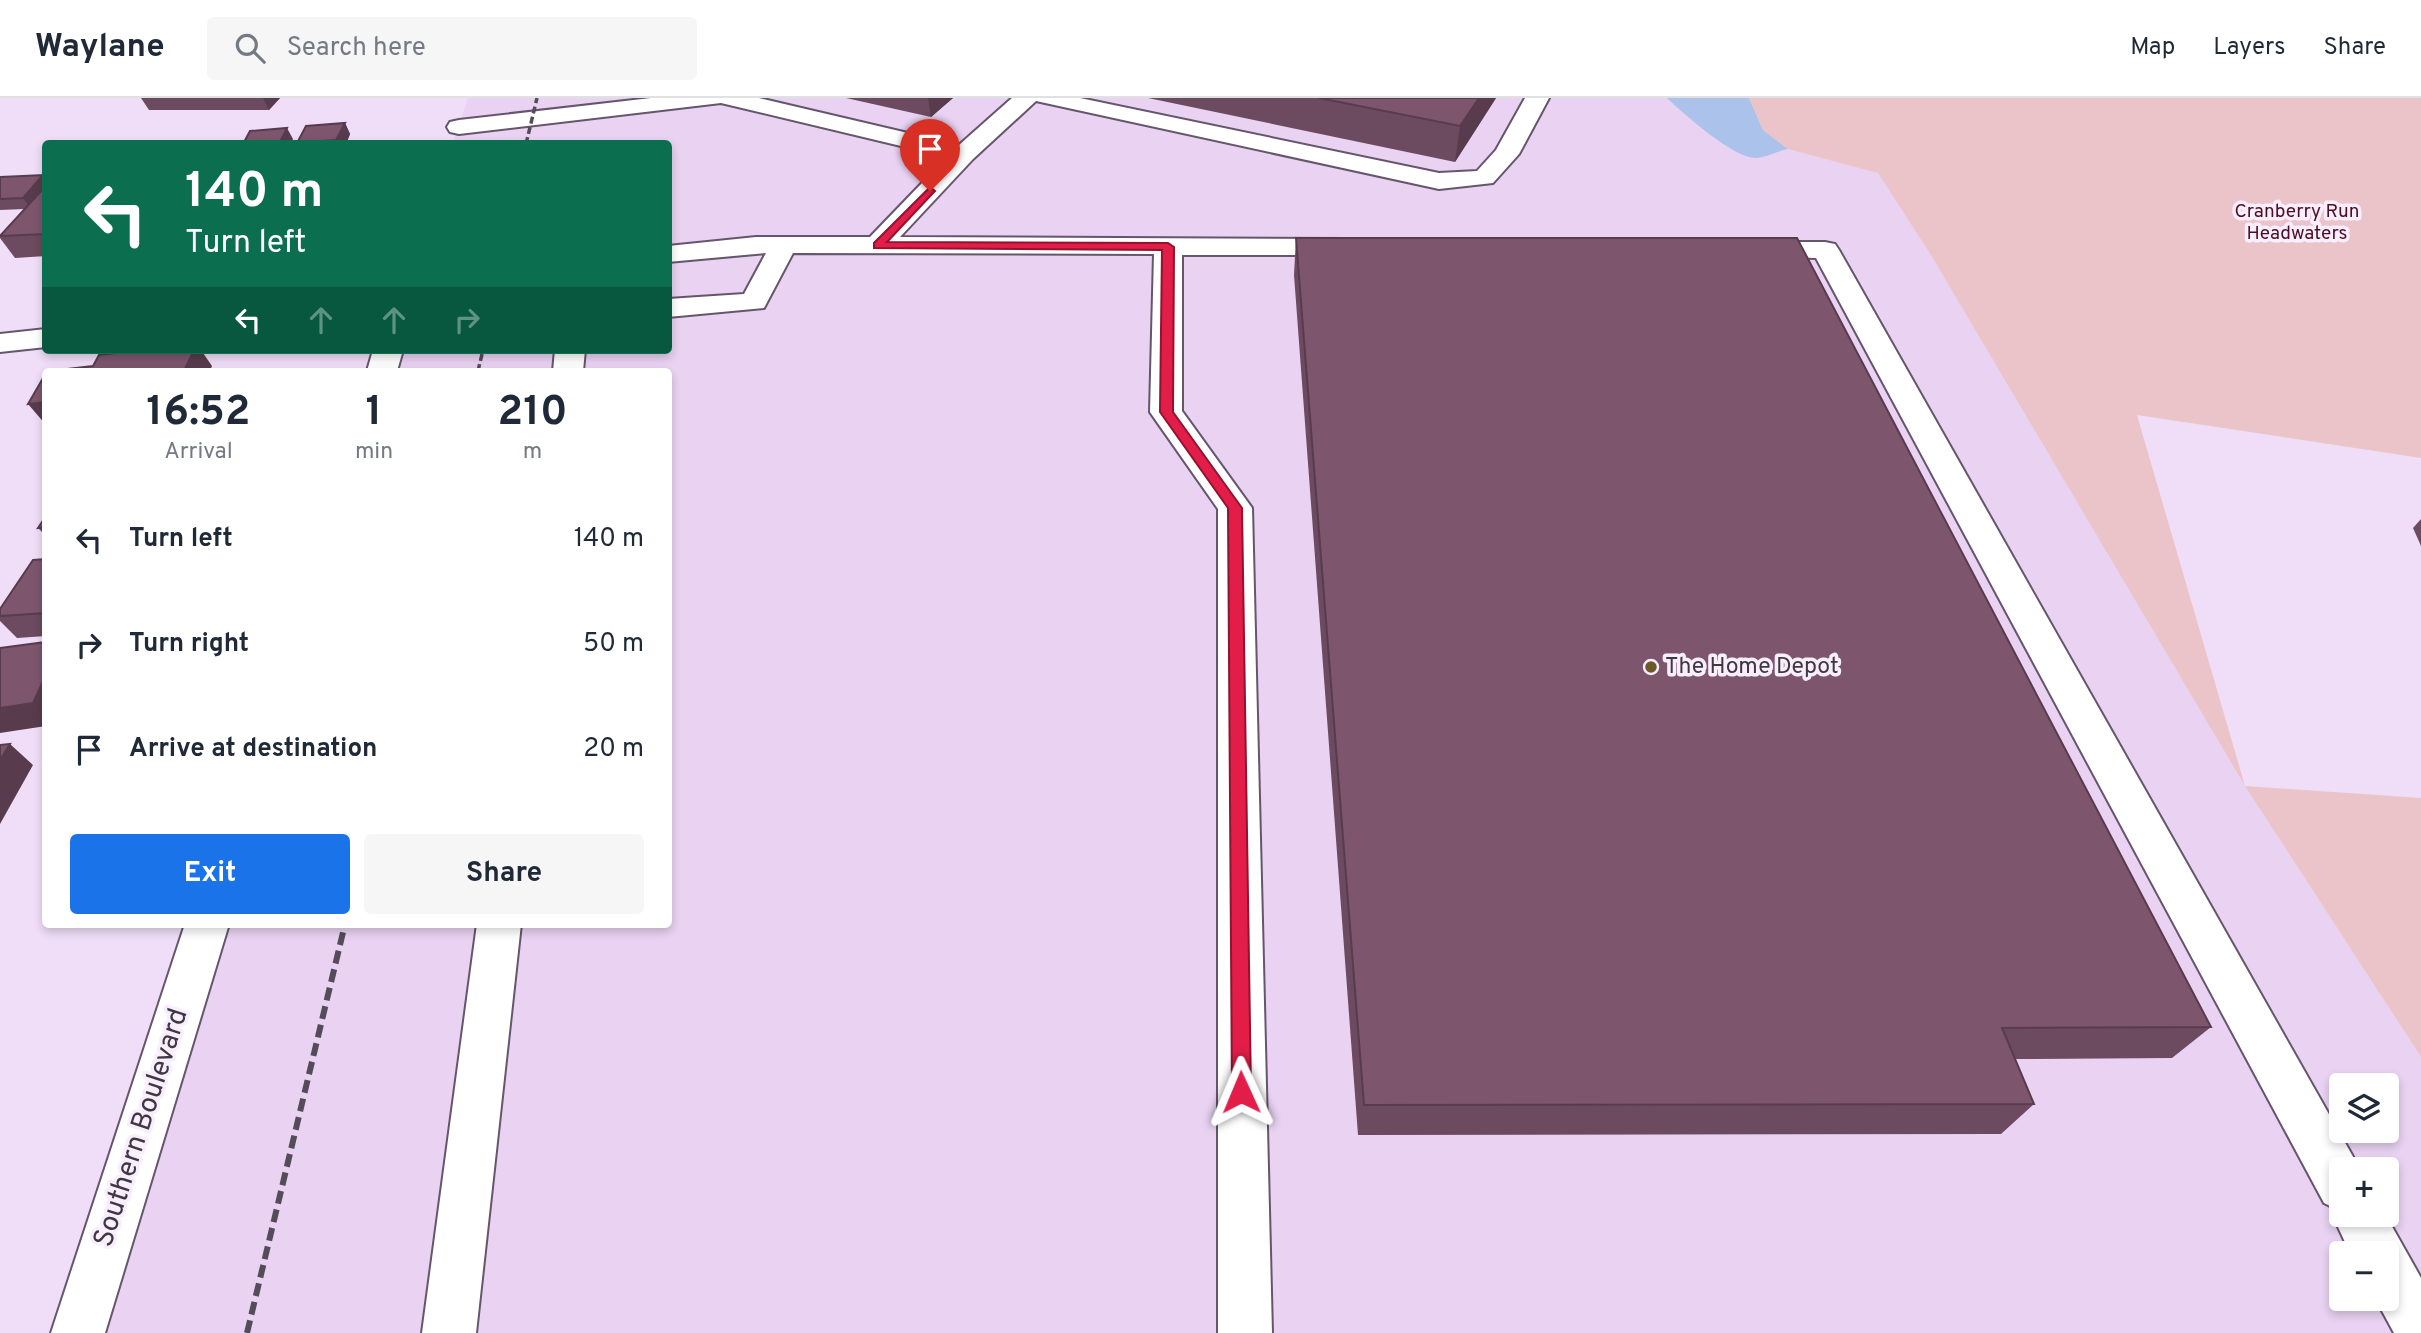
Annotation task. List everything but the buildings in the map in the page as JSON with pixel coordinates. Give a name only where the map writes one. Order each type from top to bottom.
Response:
[{"type":"street","points":[[468,98],[456,135],[713,98]]},
{"type":"street","points":[[729,98],[964,154]]},
{"type":"street","points":[[878,245],[964,154],[1026,98]]},
{"type":"street","points":[[1046,98],[1439,181],[1484,178],[1507,154],[1537,98]]},
{"type":"street","points":[[672,308],[754,302],[784,245]]},
{"type":"street","points":[[672,254],[784,245],[1378,248]]},
{"type":"street","points":[[1168,247],[1166,412],[1235,508],[1245,1333]]},
{"type":"street","points":[[1727,249],[1825,250],[2329,1162]]},
{"type":"street","points":[[0,343],[42,338]]},
{"type":"street","name":"Southern Boulevard","points":[[78,1333],[206,928]]},
{"type":"street","points":[[449,1333],[499,928]]},
{"type":"street","points":[[2399,1291],[2421,1330]]},
{"type":"shaded area","points":[[468,98],[1719,98],[1755,158],[1788,149],[1884,174],[2245,786],[2421,1057],[2421,1333],[78,1333],[206,928],[672,928],[672,368],[383,368],[387,354],[672,354],[672,140],[454,140]]},
{"type":"green space","name":"Cranberry Run Headwaters","points":[[1749,98],[2421,98],[2421,458],[2137,415],[2245,786],[1931,255],[1878,173],[1788,149],[1763,130]]},
{"type":"green space","points":[[2245,786],[2421,798],[2421,1057]]},
{"type":"water","points":[[1667,98],[1749,98],[1763,130],[1788,149],[1759,158],[1745,156],[1709,134]]},
{"type":"railway","points":[[527,140],[537,98]]},
{"type":"railway","points":[[479,368],[482,354]]},
{"type":"railway","points":[[247,1333],[344,928]]},
{"type":"place","name":"The Home Depot","points":[[1651,667]]},
{"type":"route","points":[[930,191],[878,245],[1168,247],[1166,412],[1235,508],[1241,1092]]}]
